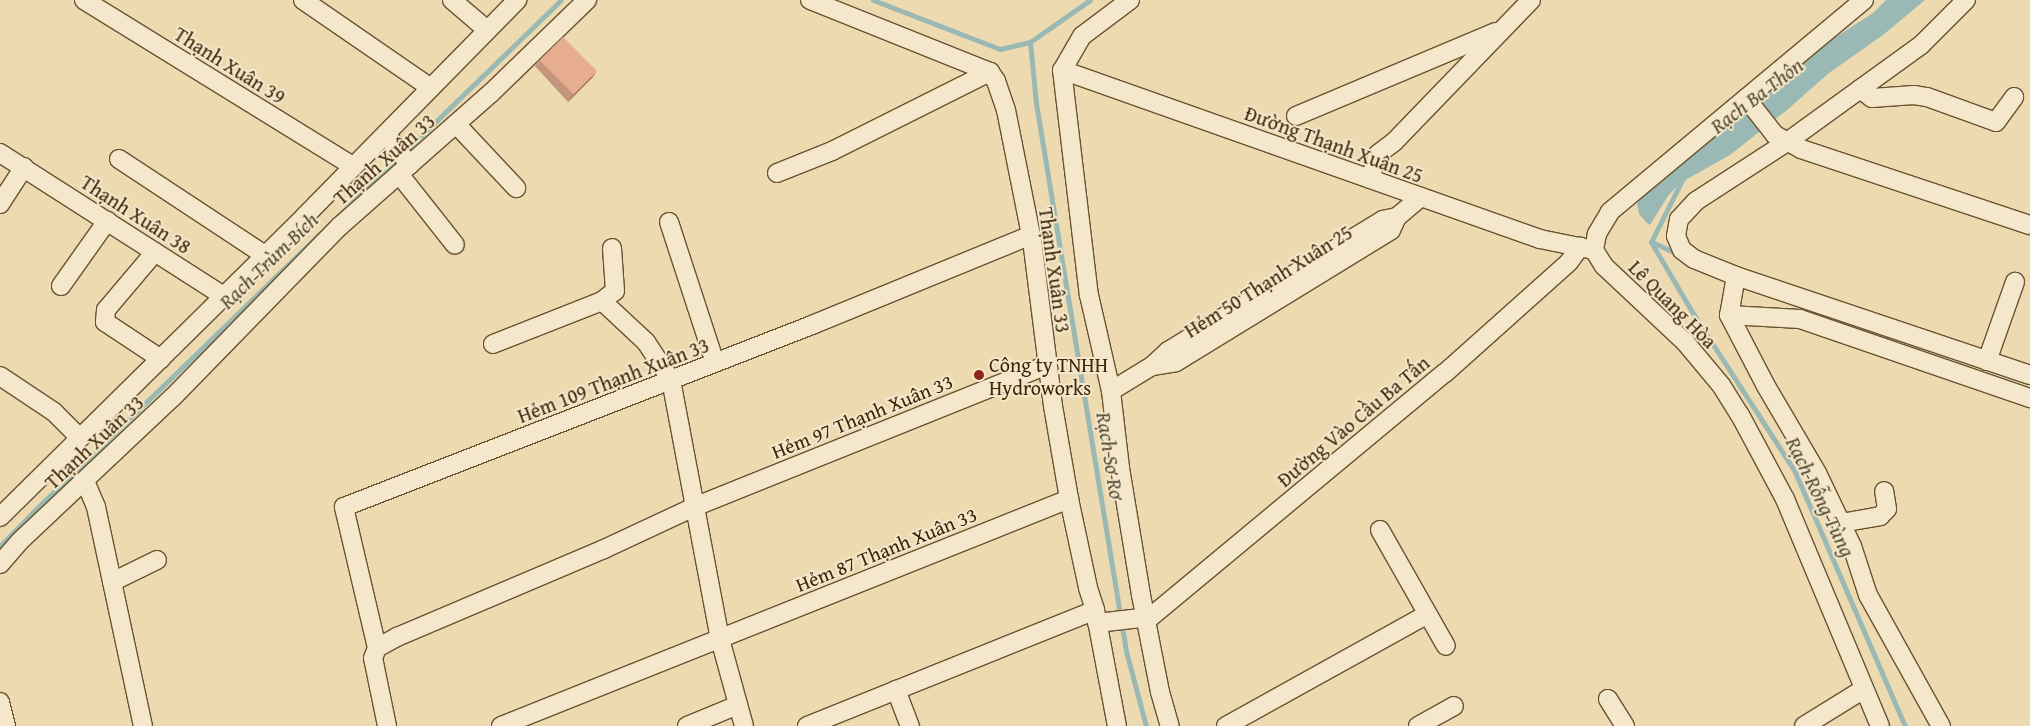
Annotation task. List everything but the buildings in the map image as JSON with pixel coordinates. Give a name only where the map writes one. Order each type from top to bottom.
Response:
[{"type":"street","name":"Thạnh Xuân 39","points":[[84,0],[354,167]]},
{"type":"street","points":[[303,0],[431,88]]},
{"type":"street","points":[[452,0],[487,30]]},
{"type":"street","points":[[0,517],[79,437],[266,256],[517,0]]},
{"type":"street","name":"Thạnh Xuân 33","points":[[0,564],[20,541],[173,397],[340,226],[456,124],[587,0]]},
{"type":"street","points":[[810,0],[990,72]]},
{"type":"street","points":[[1130,0],[1082,36],[1062,70],[1089,295],[1111,391],[1122,477],[1147,620],[1160,692],[1170,726]]},
{"type":"street","points":[[1370,179],[1378,154],[1394,142],[1531,0]]},
{"type":"street","points":[[1587,249],[1610,212],[1748,102],[1864,0]]},
{"type":"street","points":[[1966,0],[1921,45],[1860,89],[1781,139],[1696,202],[1679,219],[1676,236],[1682,250],[1694,259],[1736,276],[2030,375]]},
{"type":"street","points":[[1296,116],[1503,28]]},
{"type":"street","name":"Đường Thạnh Xuân 25","points":[[1062,70],[1540,239],[1587,249]]},
{"type":"street","points":[[777,173],[832,151],[990,72]]},
{"type":"street","name":"Thạnh Xuân 33","points":[[990,72],[996,81],[1006,110],[1031,235],[1047,364],[1069,499],[1096,617],[1116,726]]},
{"type":"street","points":[[1860,89],[1872,98],[1914,95],[1927,97],[1996,122],[2014,97]]},
{"type":"street","points":[[1748,102],[1781,139],[1838,163],[2030,225]]},
{"type":"street","points":[[456,124],[516,188]]},
{"type":"street","points":[[386,134],[404,170],[455,245]]},
{"type":"street","name":"Thạnh Xuân 38","points":[[0,153],[224,296]]},
{"type":"street","points":[[119,159],[266,256]]},
{"type":"street","points":[[0,204],[24,168]]},
{"type":"street","name":"Hẻm 50 Thạnh Xuân 25","points":[[1111,391],[1152,366],[1176,346],[1383,220],[1397,217],[1421,197]]},
{"type":"street","points":[[62,286],[107,221]]},
{"type":"street","points":[[669,222],[715,363]]},
{"type":"street","name":"Hẻm 109 Thạnh Xuân 33","points":[[377,648],[344,506],[672,380],[1031,235]]},
{"type":"street","points":[[493,344],[602,301],[615,291],[612,248]]},
{"type":"street","name":"Đường Vào Cầu Ba Tấn","points":[[1147,620],[1445,373],[1569,262],[1587,249]]},
{"type":"street","name":"Lê Quang Hòa","points":[[1587,249],[1697,356],[1721,385],[1740,415],[1785,499],[1880,726]]},
{"type":"street","points":[[155,252],[106,310],[105,322],[161,359]]},
{"type":"street","points":[[1736,276],[1729,315],[1766,386],[1847,522],[1852,546],[1868,595],[1941,726]]},
{"type":"street","points":[[1987,361],[2015,282]]},
{"type":"street","points":[[602,301],[646,342],[672,380],[694,507],[720,639],[744,726]]},
{"type":"street","points":[[1729,315],[1800,319],[2030,398]]},
{"type":"street","name":"Hẻm 97 Thạnh Xuân 33","points":[[377,648],[397,637],[604,549],[694,507],[1047,364]]},
{"type":"street","points":[[0,376],[54,412],[79,437]]},
{"type":"street","points":[[85,481],[96,507],[142,726]]},
{"type":"street","points":[[1847,522],[1880,516],[1887,509],[1884,491]]},
{"type":"street","name":"Hẻm 87 Thạnh Xuân 33","points":[[501,726],[1069,499]]},
{"type":"street","points":[[1380,530],[1426,615],[1446,646]]},
{"type":"street","points":[[112,582],[157,560]]},
{"type":"street","points":[[1226,726],[1426,615]]},
{"type":"street","points":[[806,726],[896,690],[1096,617],[1141,618],[1147,620]]},
{"type":"street","points":[[377,648],[373,658],[387,726]]},
{"type":"street","points":[[1804,726],[1864,689]]},
{"type":"street","points":[[896,690],[910,726]]},
{"type":"street","points":[[1608,699],[1624,726]]},
{"type":"street","points":[[0,702],[6,726]]},
{"type":"street","points":[[687,726],[738,705]]},
{"type":"street","points":[[1418,726],[1454,706]]},
{"type":"water","points":[[1886,0],[1925,0],[1883,35],[1829,73],[1787,110],[1730,155],[1680,183],[1668,196],[1650,225],[1646,222],[1639,214],[1637,204],[1645,190],[1693,149],[1743,114],[1811,53],[1873,13]]},
{"type":"waterway","name":"Rạch Trùm Bích","points":[[0,546],[561,0]]},
{"type":"waterway","name":"Rạch Trùm Bích","points":[[873,0],[1000,49],[1030,42],[1090,0]]},
{"type":"waterway","name":"Rạch Sơ Rơ","points":[[1030,42],[1036,103],[1126,651],[1146,726]]},
{"type":"waterway","name":"Rạch Ba Thôn","points":[[1651,242],[1683,178]]},
{"type":"waterway","name":"Rạch Rỗng Tùng","points":[[1651,242],[1694,315],[1795,472],[1905,726]]},
{"type":"waterway","points":[[1652,242],[1678,254]]},
{"type":"place","name":"Công ty TNHH Hydroworks","points":[[979,375]]}]
